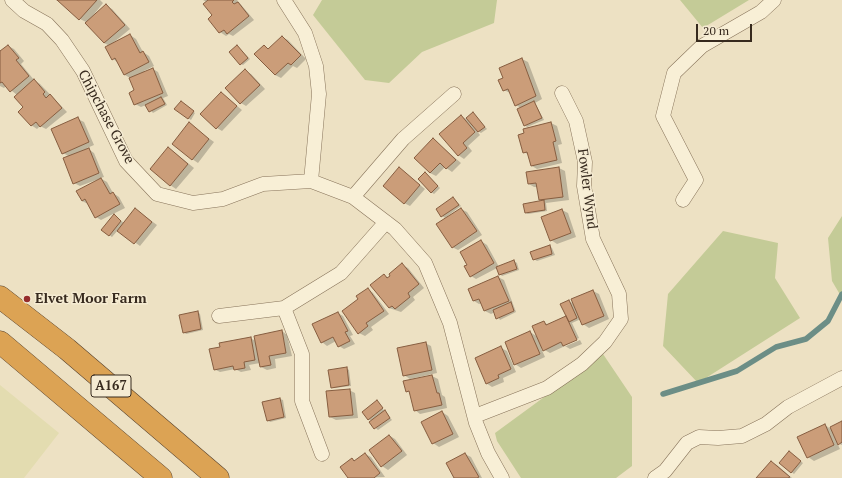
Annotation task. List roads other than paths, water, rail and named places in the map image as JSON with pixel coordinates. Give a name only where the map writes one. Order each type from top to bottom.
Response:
[{"type":"highway","name":"A167","points":[[0,297],[73,354],[218,478]]},
{"type":"highway","name":"A167","points":[[0,342],[161,478]]},
{"type":"street","name":"Chipchase Grove","points":[[12,0],[24,11],[47,24],[62,40],[83,72],[126,161],[157,194],[193,203],[223,199],[263,184],[312,181]]},
{"type":"street","points":[[284,0],[305,33],[316,66],[319,94],[312,181],[353,197],[395,229],[425,263],[450,323],[475,416],[488,453],[502,478]]},
{"type":"street","points":[[683,200],[696,180],[662,116],[674,73],[702,46],[761,12],[774,0]]},
{"type":"street","name":"Fowler Wynd","points":[[475,416],[546,388],[582,364],[604,342],[621,319],[619,294],[593,239],[584,186],[586,162],[576,121],[562,93]]},
{"type":"street","points":[[353,197],[402,139],[454,94]]},
{"type":"street","points":[[219,316],[284,308],[341,273],[386,222]]},
{"type":"street","points":[[284,308],[302,354],[302,401],[322,454]]},
{"type":"street","points":[[655,478],[665,471],[687,443],[699,437],[718,438],[742,436],[766,424],[788,407],[842,378]]},
{"type":"waterway","points":[[663,394],[737,371],[776,347],[806,339],[828,321],[842,294]]},
{"type":"place","name":"Elvet Moor Farm","points":[[27,299]]}]
